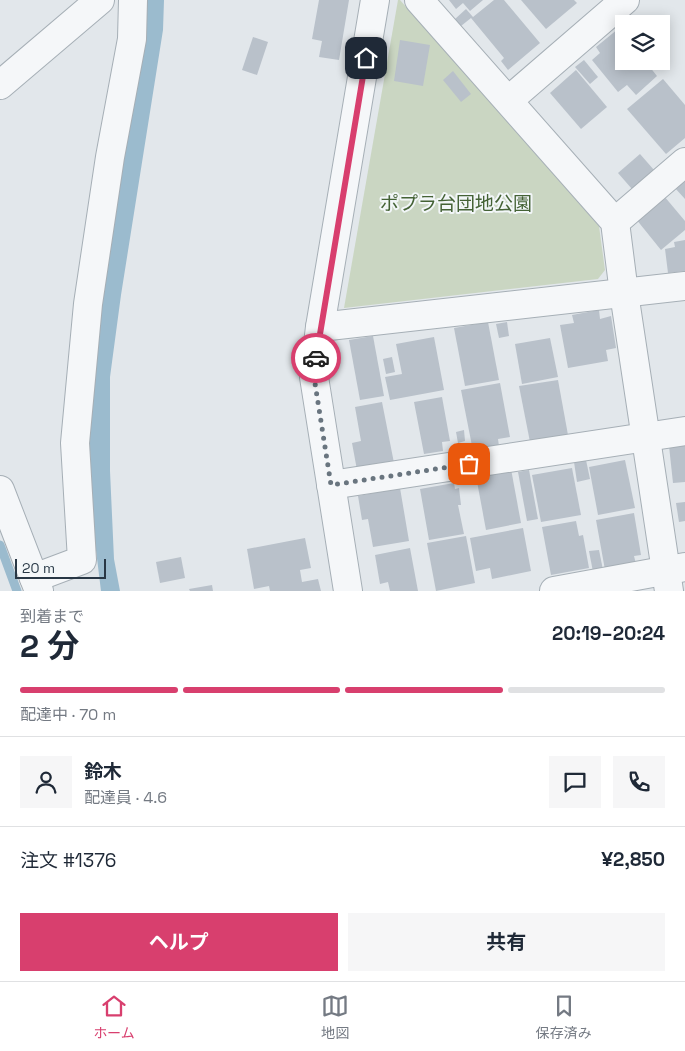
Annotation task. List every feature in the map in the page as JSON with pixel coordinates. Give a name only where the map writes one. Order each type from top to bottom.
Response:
[{"type":"street","points":[[0,85],[100,0]]},
{"type":"street","points":[[0,490],[36,584],[82,560],[75,443],[88,304],[110,157],[132,39],[133,0]]},
{"type":"street","points":[[348,591],[314,377],[320,327],[376,0]]},
{"type":"street","points":[[419,0],[615,222],[646,437],[673,576],[554,591]]},
{"type":"street","points":[[509,100],[609,5]]},
{"type":"street","points":[[615,222],[685,162]]},
{"type":"street","points":[[320,327],[685,286]]},
{"type":"street","points":[[331,485],[685,431]]},
{"type":"green space","name":"ポプラ台団地公園","points":[[398,0],[599,226],[605,270],[598,279],[344,308]]},
{"type":"water","points":[[146,0],[164,0],[163,30],[121,295],[110,377],[110,471],[114,559],[120,591],[101,591],[94,534],[89,430],[97,308]]},
{"type":"building","points":[[319,0],[349,0],[339,60],[319,57],[322,41],[312,39]]},
{"type":"building","points":[[449,0],[483,0],[470,11],[463,3],[456,9]]},
{"type":"building","points":[[494,0],[504,0],[540,43],[508,70],[501,61],[504,58],[471,18],[461,26],[455,19],[466,9],[473,17]]},
{"type":"building","points":[[521,0],[574,0],[577,3],[546,29]]},
{"type":"building","points":[[615,31],[615,70],[652,70],[657,76],[636,95],[627,85],[618,92],[592,60],[600,53],[596,47]]},
{"type":"building","points":[[253,37],[268,42],[257,75],[242,70]]},
{"type":"building","points":[[400,40],[430,45],[423,86],[394,81]]},
{"type":"building","points":[[584,60],[598,77],[590,84],[575,67]]},
{"type":"building","points":[[576,70],[607,107],[581,129],[550,93]]},
{"type":"building","points":[[453,71],[471,94],[461,102],[443,80]]},
{"type":"building","points":[[663,79],[685,105],[685,138],[666,154],[627,109]]},
{"type":"building","points":[[640,154],[654,170],[632,189],[618,173]]},
{"type":"building","points":[[685,177],[685,199],[674,187]]},
{"type":"building","points":[[664,196],[685,221],[685,230],[661,250],[636,219]]},
{"type":"building","points":[[685,240],[685,271],[668,273],[665,249],[675,247],[674,242]]},
{"type":"building","points":[[599,310],[600,319],[611,316],[616,348],[606,350],[608,361],[568,368],[560,325],[574,323],[572,315]]},
{"type":"building","points":[[488,322],[499,380],[465,386],[454,328]]},
{"type":"building","points":[[507,322],[509,336],[499,338],[496,324]]},
{"type":"building","points":[[373,336],[384,396],[360,400],[349,340]]},
{"type":"building","points":[[434,337],[444,390],[390,400],[385,377],[402,374],[396,344]]},
{"type":"building","points":[[550,338],[558,377],[522,384],[515,344]]},
{"type":"building","points":[[392,357],[395,372],[386,374],[383,359]]},
{"type":"building","points":[[558,380],[568,435],[530,442],[519,386]]},
{"type":"building","points":[[500,383],[510,437],[498,439],[499,446],[473,451],[461,390]]},
{"type":"building","points":[[442,397],[450,441],[442,442],[443,451],[424,454],[414,402]]},
{"type":"building","points":[[382,402],[394,463],[357,470],[352,443],[361,441],[355,407]]},
{"type":"building","points":[[464,430],[465,441],[458,443],[456,432]]},
{"type":"building","points":[[685,444],[685,482],[673,483],[669,446]]},
{"type":"building","points":[[586,460],[590,479],[577,482],[574,462]]},
{"type":"building","points":[[625,460],[635,508],[598,515],[589,467]]},
{"type":"building","points":[[572,468],[581,515],[541,522],[532,475]]},
{"type":"building","points":[[511,469],[521,523],[486,530],[476,476]]},
{"type":"building","points":[[529,470],[538,519],[527,521],[518,472]]},
{"type":"building","points":[[454,483],[455,489],[459,488],[461,505],[458,505],[464,534],[429,540],[420,489]]},
{"type":"building","points":[[400,488],[409,541],[373,547],[368,519],[362,520],[358,496]]},
{"type":"building","points":[[685,502],[685,521],[679,522],[676,503]]},
{"type":"building","points":[[634,513],[641,555],[634,556],[636,564],[605,570],[596,520]]},
{"type":"building","points":[[576,521],[579,536],[583,535],[589,568],[551,575],[542,527]]},
{"type":"building","points":[[523,528],[531,571],[492,579],[490,568],[476,571],[470,538]]},
{"type":"building","points":[[466,536],[475,583],[436,591],[427,543]]},
{"type":"building","points":[[305,538],[311,568],[300,570],[302,582],[318,579],[321,591],[270,591],[269,586],[254,589],[247,549]]},
{"type":"building","points":[[410,548],[418,591],[390,591],[388,582],[380,584],[375,555]]},
{"type":"building","points":[[599,550],[603,570],[593,572],[589,551]]},
{"type":"building","points":[[181,557],[185,578],[160,583],[156,562]]},
{"type":"building","points":[[212,585],[213,591],[190,591],[189,589]]},
{"type":"waterway","points":[[0,545],[17,591]]},
{"type":"way so far","points":[[316,358],[314,377],[331,485],[469,464]]},
{"type":"route","points":[[316,358],[366,58]]}]
